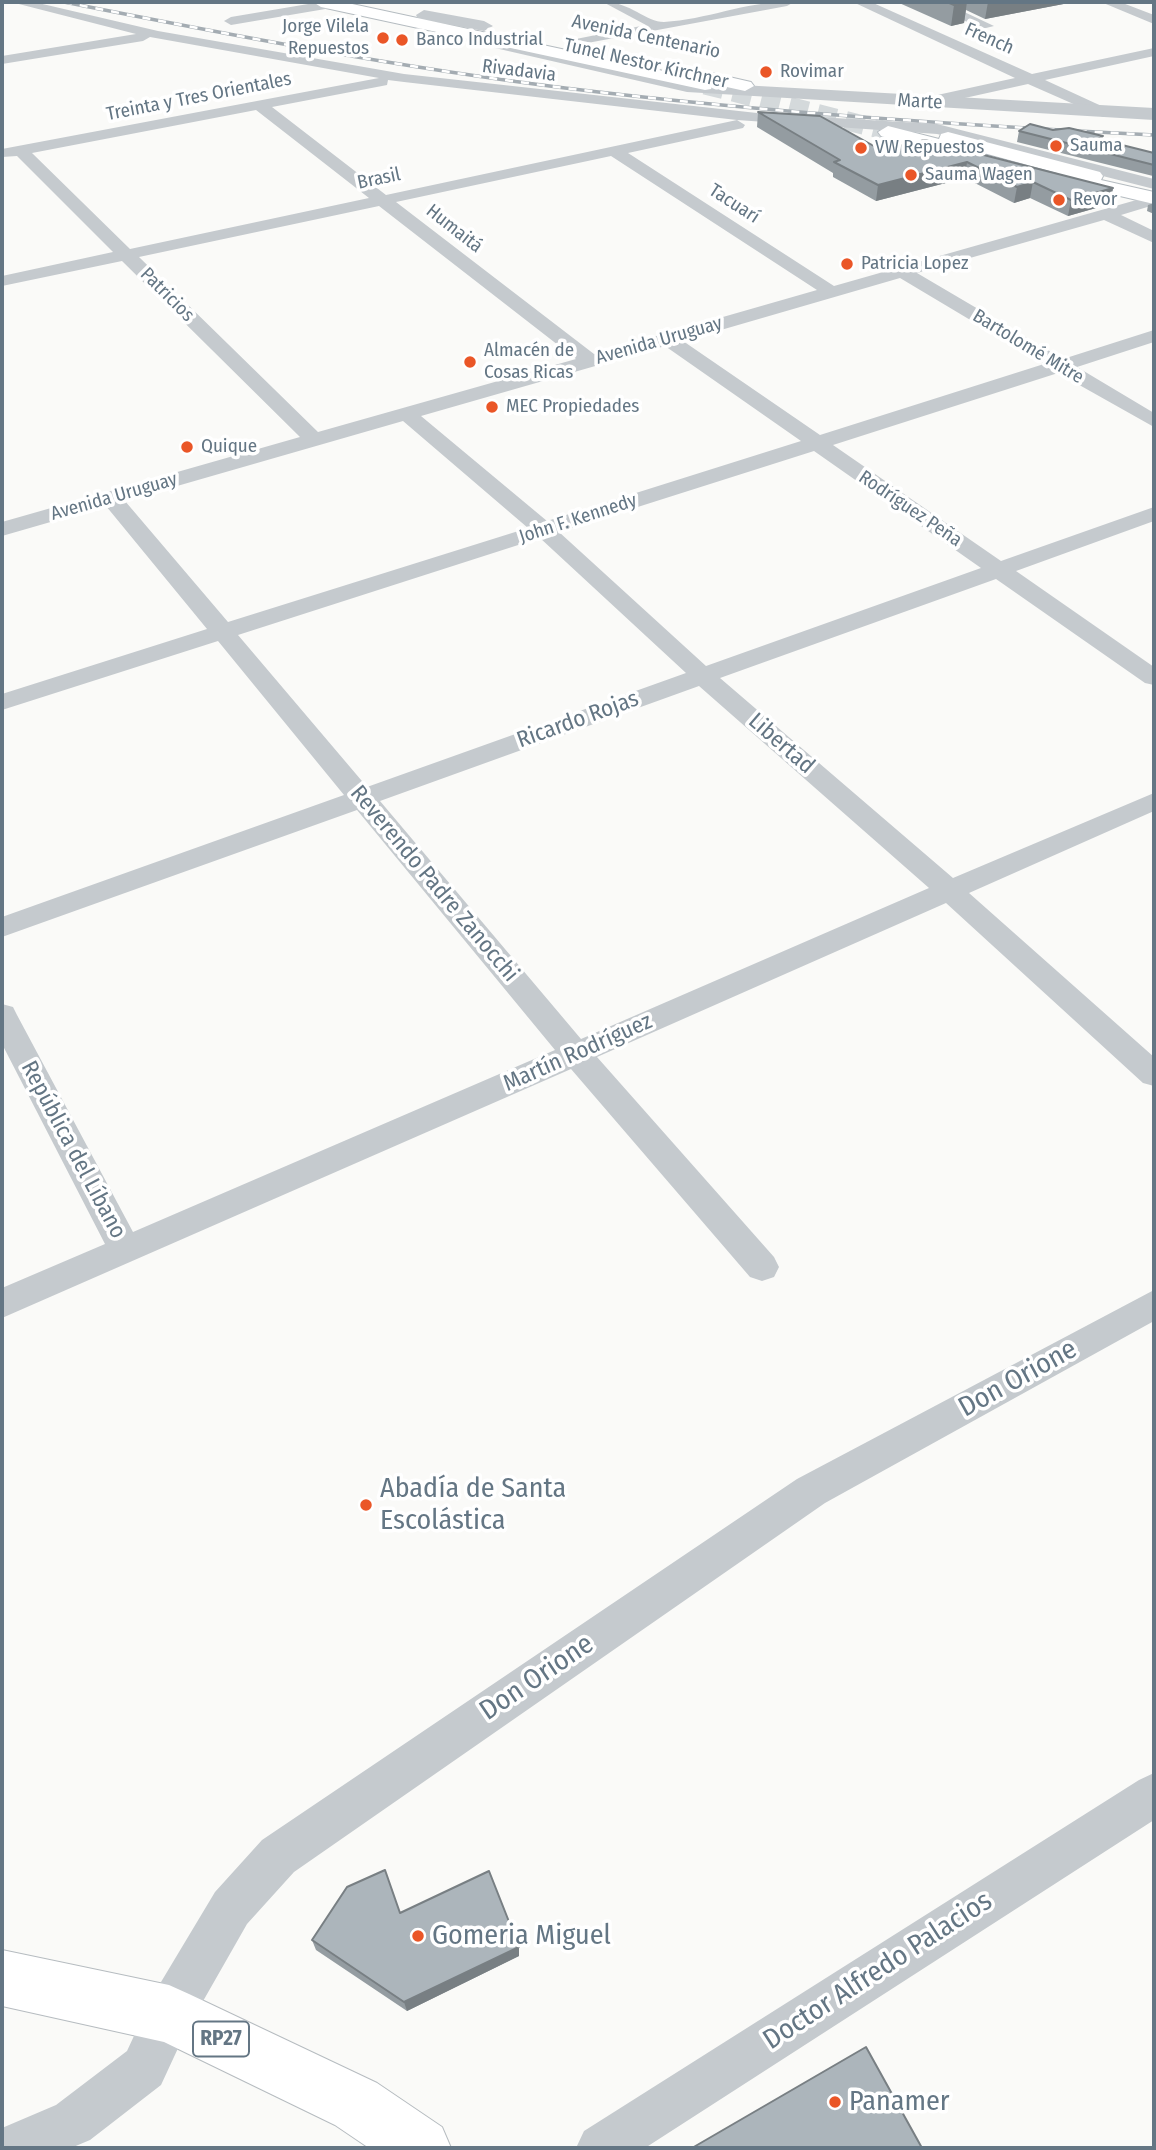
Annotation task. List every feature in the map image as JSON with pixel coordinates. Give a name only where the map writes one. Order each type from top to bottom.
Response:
[{"type":"main road","name":"Avenida Centenario","points":[[331,2],[402,19]]},
{"type":"main road","name":"Avenida Centenario","points":[[365,2],[424,15]]},
{"type":"main road","name":"Tunel Nestor Kirchner","points":[[424,15],[750,87]]},
{"type":"main road","points":[[929,130],[1122,184],[1151,200]]},
{"type":"main road","points":[[888,132],[1151,200]]},
{"type":"main road","name":"RP27","points":[[2,1979],[169,2014],[356,2104],[421,2148]]},
{"type":"street","name":"Rivadavia","points":[[18,2],[158,35],[404,78],[766,119],[929,130]]},
{"type":"street","points":[[231,21],[331,2]]},
{"type":"street","points":[[610,2],[658,26]]},
{"type":"street","points":[[576,43],[787,2]]},
{"type":"street","name":"French","points":[[860,2],[1103,112]]},
{"type":"street","points":[[932,2],[987,26]]},
{"type":"street","points":[[1108,2],[1154,20]]},
{"type":"street","points":[[878,10],[899,6]]},
{"type":"street","name":"Avenida Centenario","points":[[424,15],[576,43],[750,87]]},
{"type":"street","name":"Avenida Centenario","points":[[402,19],[482,41],[696,86]]},
{"type":"street","points":[[2,60],[158,35]]},
{"type":"street","points":[[924,102],[1154,52]]},
{"type":"street","name":"Treinta y Tres Orientales","points":[[11,152],[404,78]]},
{"type":"street","name":"Marte","points":[[696,86],[750,87],[836,98],[1154,114]]},
{"type":"street","name":"Humaitá","points":[[259,105],[591,361]]},
{"type":"street","name":"Brasil","points":[[2,281],[766,119]]},
{"type":"street","points":[[825,123],[1151,200]]},
{"type":"street","points":[[929,130],[1154,184]]},
{"type":"street","name":"Tacuarí","points":[[614,151],[832,292]]},
{"type":"street","name":"Patricios","points":[[11,152],[126,254],[314,440]]},
{"type":"street","name":"Avenida Uruguay","points":[[2,529],[1151,200]]},
{"type":"street","points":[[1106,214],[1154,238]]},
{"type":"street","name":"Bartolomé Mitre","points":[[902,272],[1154,421]]},
{"type":"street","name":"John F. Kennedy","points":[[2,702],[1154,336]]},
{"type":"street","name":"Rodríguez Peña","points":[[668,339],[1154,678]]},
{"type":"street","name":"Libertad","points":[[406,414],[544,530],[702,675],[949,890],[1154,1075]]},
{"type":"street","name":"Reverendo Padre Zanocchi","points":[[111,498],[225,631],[576,1054],[762,1267]]},
{"type":"street","name":"Ricardo Rojas","points":[[2,927],[1154,514]]},
{"type":"street","name":"Martín Rodríguez","points":[[2,1304],[1154,801]]},
{"type":"street","name":"República del Líbano","points":[[2,1014],[125,1249]]},
{"type":"street","name":"Don Orione","points":[[12,2148],[73,2123],[144,2068],[169,2014],[231,1908],[278,1856],[811,1491],[1154,1304]]},
{"type":"street","name":"Doctor Alfredo Palacios","points":[[601,2148],[1154,1796]]},
{"type":"building","points":[[758,112],[820,116],[881,150],[925,140],[1113,188],[1071,200],[1033,182],[1017,187],[967,162],[878,185],[834,162],[840,160]]},
{"type":"building","points":[[1030,124],[1053,130],[1069,128],[1103,136],[1098,139],[1154,153],[1154,165],[1019,131]]},
{"type":"building","name":"Gomeria Miguel","points":[[385,1870],[400,1913],[489,1871],[519,1947],[404,2002],[312,1940],[347,1887]]},
{"type":"building","name":"Panamer","points":[[866,2047],[922,2148],[692,2148]]},
{"type":"tunnel","points":[[705,85],[883,130]]},
{"type":"railway","points":[[64,2],[376,60],[565,88],[859,117],[1154,135]]},
{"type":"place","name":"Jorge Vilela Repuestos","points":[[383,38]]},
{"type":"place","name":"Banco Industrial","points":[[402,40]]},
{"type":"place","name":"Rovimar","points":[[766,72]]},
{"type":"place","name":"Sauma","points":[[1056,146]]},
{"type":"place","name":"VW Repuestos","points":[[861,148]]},
{"type":"place","name":"Sauma Wagen","points":[[911,175]]},
{"type":"place","name":"Revor","points":[[1059,200]]},
{"type":"place","name":"Patricia Lopez","points":[[847,264]]},
{"type":"place","name":"Almacén de Cosas Ricas","points":[[470,362]]},
{"type":"place","name":"MEC Propiedades","points":[[492,407]]},
{"type":"place","name":"Quique","points":[[187,447]]},
{"type":"place","name":"Abadía de Santa Escolástica","points":[[366,1505]]},
{"type":"place","name":"Gomeria Miguel","points":[[418,1936]]},
{"type":"place","name":"Panamer","points":[[835,2102]]}]
